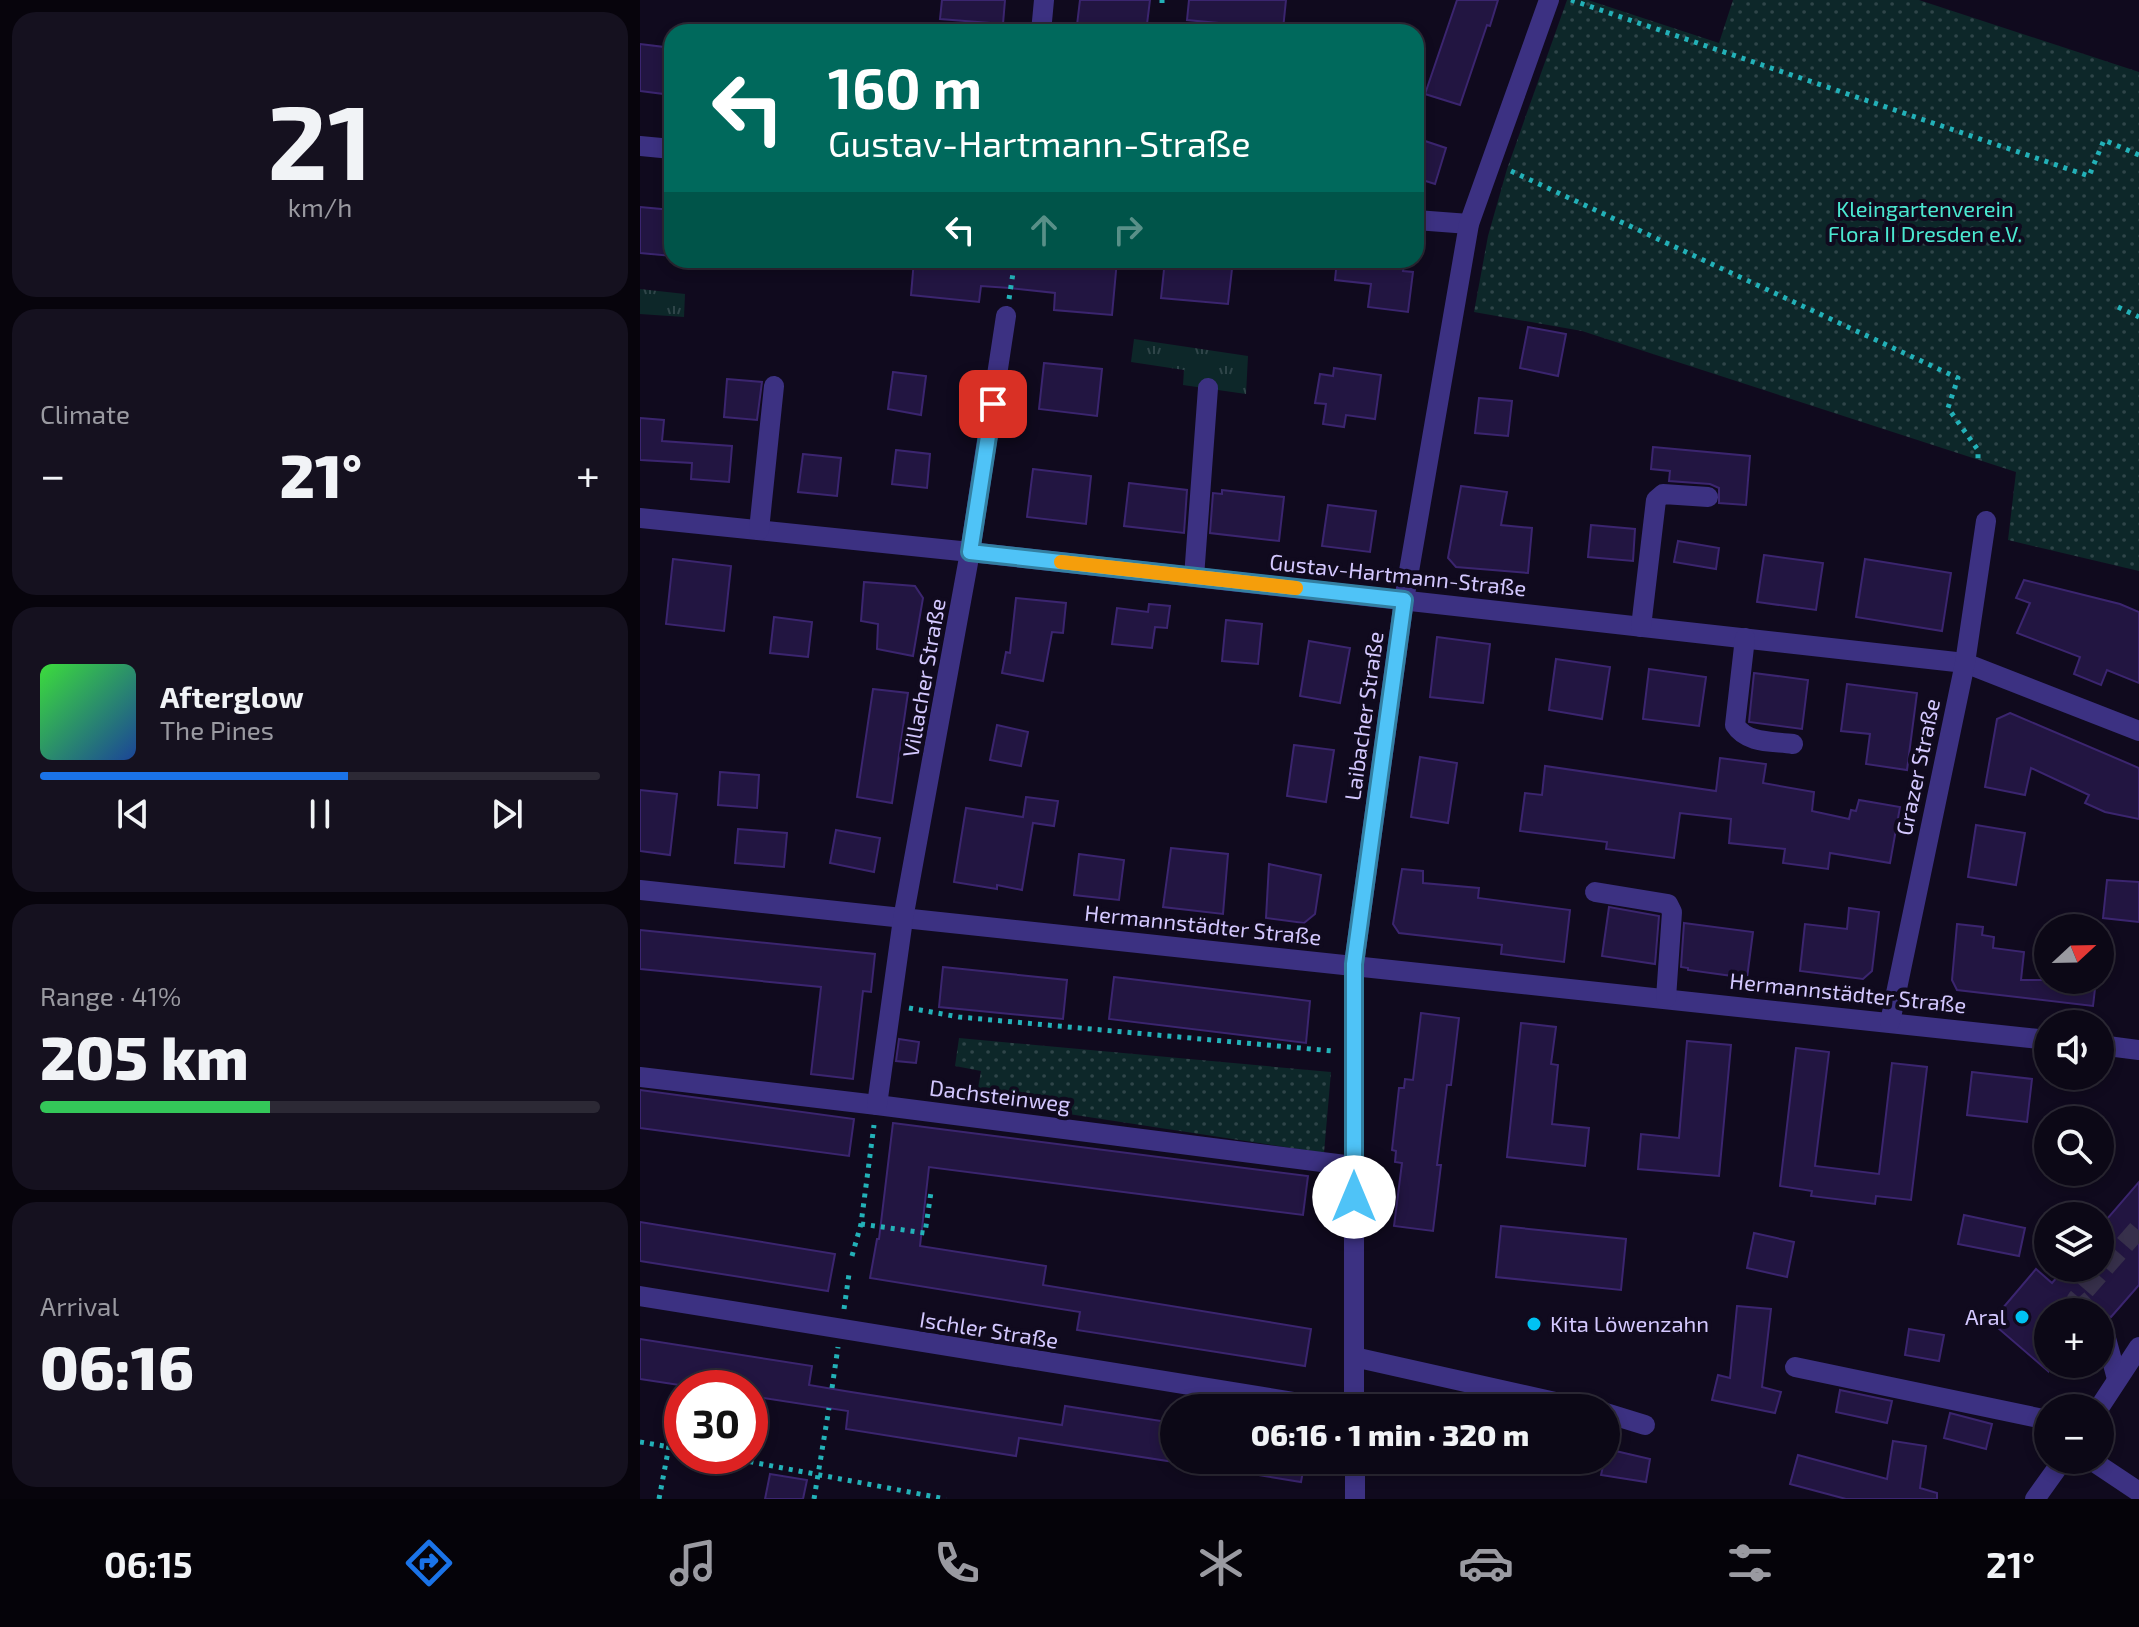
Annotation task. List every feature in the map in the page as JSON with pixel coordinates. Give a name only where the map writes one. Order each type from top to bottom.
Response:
[{"type":"street","points":[[1042,24],[1044,0]]},
{"type":"street","name":"Laibacher Straße","points":[[1354,1394],[1354,964],[1404,600],[1469,224],[1549,0]]},
{"type":"street","points":[[640,146],[664,148]]},
{"type":"street","points":[[1424,221],[1469,224]]},
{"type":"street","name":"Villacher Straße","points":[[877,1105],[903,919],[970,552],[1006,316]]},
{"type":"street","points":[[759,530],[774,386]]},
{"type":"street","points":[[1194,577],[1208,388]]},
{"type":"street","points":[[1641,627],[1656,500],[1663,494],[1708,497]]},
{"type":"street","name":"Gustav-Hartmann-Straße","points":[[640,518],[1965,663],[2139,731]]},
{"type":"street","name":"Grazer Straße","points":[[1890,1022],[1965,663],[1986,521]]},
{"type":"street","points":[[1745,638],[1735,725],[1740,734],[1749,738],[1793,744]]},
{"type":"street","name":"Hermannstädter Straße","points":[[640,890],[2034,1038]]},
{"type":"street","points":[[1595,892],[1668,904],[1672,912],[1666,998]]},
{"type":"street","points":[[2114,1047],[2139,1050]]},
{"type":"street","name":"Dachsteinweg","points":[[640,1077],[1353,1166]]},
{"type":"street","name":"Ischler Straße","points":[[640,1296],[1243,1394]]},
{"type":"street","points":[[2108,1394],[2139,1347]]},
{"type":"street","points":[[1354,1357],[1519,1394]]},
{"type":"street","points":[[1795,1367],[2034,1417]]},
{"type":"street","points":[[2114,1368],[2117,1379]]},
{"type":"street","points":[[1620,1417],[1645,1425]]},
{"type":"street","points":[[1355,1474],[1355,1499]]},
{"type":"street","points":[[2035,1499],[2053,1474]]},
{"type":"street","points":[[2112,1474],[2139,1492]]},
{"type":"path","points":[[1571,0],[2089,176],[2104,140],[2139,155]]},
{"type":"path","points":[[1491,165],[1507,169],[1958,378],[1948,408],[1978,450],[1978,460]]},
{"type":"path","points":[[1006,316],[1014,268]]},
{"type":"path","points":[[2118,307],[2139,317]]},
{"type":"path","points":[[891,1004],[959,1017],[1354,1053]]},
{"type":"path","points":[[852,1256],[861,1224],[877,1105]]},
{"type":"path","points":[[861,1224],[925,1233],[931,1192]]},
{"type":"path","points":[[832,1388],[849,1274]]},
{"type":"path","points":[[814,1499],[829,1408]]},
{"type":"path","points":[[640,1442],[664,1445]]},
{"type":"path","points":[[768,1465],[946,1499]]},
{"type":"path","points":[[659,1499],[664,1472]]},
{"type":"green space","name":"Kleingartenverein Flora II Dresden e.V.","points":[[1567,0],[1588,0],[1719,43],[1733,0],[1919,0],[2139,72],[2139,571],[2008,540],[2016,472],[1582,331],[1474,312],[1488,236],[1507,169]]},
{"type":"green space","points":[[640,289],[685,294],[684,317],[640,314]]},
{"type":"green space","points":[[1134,339],[1248,356],[1246,394],[1183,385],[1184,370],[1131,362]]},
{"type":"green space","points":[[959,1038],[1331,1072],[1324,1153],[976,1100],[981,1071],[955,1066]]},
{"type":"building","points":[[942,0],[1005,0],[1003,24],[940,19]]},
{"type":"building","points":[[1080,0],[1150,0],[1147,24],[1077,24]]},
{"type":"building","points":[[1189,0],[1286,0],[1284,24],[1187,20]]},
{"type":"building","points":[[1457,0],[1498,0],[1460,105],[1425,94]]},
{"type":"building","points":[[640,44],[664,47],[664,94],[640,91]]},
{"type":"building","points":[[1424,141],[1446,148],[1435,184],[1424,181]]},
{"type":"building","points":[[640,207],[664,209],[664,255],[640,253]]},
{"type":"building","points":[[913,268],[1116,268],[1112,315],[1054,310],[1055,293],[1010,288],[981,286],[979,302],[911,295]]},
{"type":"building","points":[[1164,268],[1232,268],[1228,304],[1161,298]]},
{"type":"building","points":[[1336,268],[1404,268],[1403,271],[1413,272],[1408,312],[1368,307],[1371,284],[1335,280]]},
{"type":"building","points":[[1528,327],[1566,334],[1558,376],[1520,368]]},
{"type":"building","points":[[1044,363],[1102,369],[1097,416],[1039,409]]},
{"type":"building","points":[[1334,368],[1381,375],[1375,419],[1346,415],[1344,427],[1323,424],[1326,404],[1315,403],[1320,374],[1333,376]]},
{"type":"building","points":[[893,372],[926,376],[921,415],[888,409]]},
{"type":"building","points":[[727,379],[762,382],[757,420],[724,417]]},
{"type":"building","points":[[1479,398],[1512,401],[1508,436],[1475,433]]},
{"type":"building","points":[[640,418],[664,420],[662,441],[732,446],[729,482],[691,479],[692,463],[640,460]]},
{"type":"building","points":[[1653,447],[1750,456],[1746,505],[1719,503],[1719,488],[1710,484],[1669,481],[1670,471],[1651,469]]},
{"type":"building","points":[[896,450],[930,454],[927,488],[892,484]]},
{"type":"building","points":[[803,454],[841,458],[837,496],[798,492]]},
{"type":"building","points":[[1033,469],[1091,476],[1086,524],[1027,517]]},
{"type":"building","points":[[1129,483],[1187,490],[1184,533],[1124,526]]},
{"type":"building","points":[[1461,486],[1507,492],[1501,525],[1532,528],[1528,573],[1456,567],[1448,558]]},
{"type":"building","points":[[1222,490],[1284,497],[1279,541],[1210,533],[1213,493],[1222,494]]},
{"type":"building","points":[[1328,505],[1376,511],[1370,552],[1322,546]]},
{"type":"building","points":[[1591,525],[1635,529],[1633,561],[1588,557]]},
{"type":"building","points":[[1678,541],[1719,548],[1716,569],[1674,562]]},
{"type":"building","points":[[1764,555],[1823,563],[1816,610],[1757,602]]},
{"type":"building","points":[[673,559],[731,566],[724,631],[666,624]]},
{"type":"building","points":[[1865,559],[1951,573],[1942,631],[1856,617]]},
{"type":"building","points":[[2024,580],[2120,604],[2139,612],[2139,683],[2107,670],[2101,685],[2074,674],[2080,657],[2017,633],[2030,603],[2016,598]]},
{"type":"building","points":[[864,582],[915,586],[923,598],[913,656],[877,649],[878,624],[861,621]]},
{"type":"building","points":[[1016,598],[1066,603],[1063,633],[1052,632],[1043,681],[1002,673],[1006,652],[1010,653]]},
{"type":"building","points":[[1149,604],[1170,606],[1167,628],[1155,627],[1152,648],[1112,644],[1117,608],[1148,612]]},
{"type":"building","points":[[774,617],[812,622],[808,657],[770,653]]},
{"type":"building","points":[[1226,620],[1262,624],[1258,664],[1222,661]]},
{"type":"building","points":[[1437,637],[1490,644],[1483,703],[1430,697]]},
{"type":"building","points":[[1309,641],[1350,648],[1340,703],[1300,696]]},
{"type":"building","points":[[1556,659],[1610,667],[1602,719],[1549,710]]},
{"type":"building","points":[[1649,669],[1706,677],[1699,726],[1643,719]]},
{"type":"building","points":[[1754,673],[1808,680],[1802,729],[1749,722]]},
{"type":"building","points":[[1847,684],[1917,693],[1907,770],[1866,764],[1870,734],[1841,731]]},
{"type":"building","points":[[873,689],[908,693],[892,803],[857,797]]},
{"type":"building","points":[[2010,713],[2139,768],[2139,819],[2105,812],[2085,803],[2089,795],[2031,768],[2025,795],[1985,787],[1997,719]]},
{"type":"building","points":[[997,725],[1028,732],[1021,766],[990,760]]},
{"type":"building","points":[[1294,745],[1334,750],[1326,802],[1287,796]]},
{"type":"building","points":[[1420,757],[1457,763],[1448,823],[1411,817]]},
{"type":"building","points":[[1720,758],[1766,764],[1763,783],[1814,792],[1812,811],[1849,819],[1851,810],[1856,811],[1859,800],[1900,807],[1890,863],[1830,853],[1828,869],[1783,863],[1785,849],[1729,843],[1731,819],[1680,813],[1674,858],[1606,849],[1607,842],[1520,831],[1525,793],[1542,795],[1545,766],[1716,791]]},
{"type":"building","points":[[720,772],[759,775],[757,808],[718,805]]},
{"type":"building","points":[[640,790],[677,794],[670,855],[640,851]]},
{"type":"building","points":[[1026,797],[1058,801],[1054,826],[1033,823],[1022,890],[954,882],[966,808],[1023,817]]},
{"type":"building","points":[[1976,825],[2025,833],[2016,885],[1968,877]]},
{"type":"building","points":[[738,829],[787,833],[784,867],[735,863]]},
{"type":"building","points":[[836,830],[880,838],[874,872],[830,863]]},
{"type":"building","points":[[1171,848],[1228,854],[1223,914],[1163,907]]},
{"type":"building","points":[[1079,854],[1124,860],[1119,900],[1074,895]]},
{"type":"building","points":[[1269,864],[1321,875],[1315,914],[1304,923],[1266,918]]},
{"type":"building","points":[[1402,869],[1423,871],[1423,883],[1479,888],[1478,898],[1570,910],[1564,962],[1501,954],[1502,945],[1399,933],[1393,924]]},
{"type":"building","points":[[2107,880],[2139,882],[2139,922],[2114,919],[2114,914],[2103,914]]},
{"type":"building","points":[[1609,907],[1659,916],[1655,964],[1602,956]]},
{"type":"building","points":[[1849,908],[1879,912],[1872,971],[1863,979],[1800,971],[1805,924],[1847,929]]},
{"type":"building","points":[[1684,923],[1753,932],[1747,978],[1681,967]]},
{"type":"building","points":[[1957,924],[1983,927],[1982,935],[1994,937],[1993,948],[2024,952],[2021,980],[2034,980],[2034,994],[2094,994],[2093,1006],[1957,990],[1952,980]]},
{"type":"building","points":[[640,930],[875,954],[871,992],[863,991],[853,1079],[811,1074],[821,987],[640,969]]},
{"type":"building","points":[[943,967],[1067,980],[1063,1019],[939,1007]]},
{"type":"building","points":[[1114,977],[1310,1001],[1306,1043],[1109,1019]]},
{"type":"building","points":[[1421,1013],[1459,1018],[1437,1165],[1441,1165],[1433,1231],[1394,1226],[1402,1163],[1395,1162],[1396,1151],[1392,1150],[1399,1088],[1404,1088],[1405,1079],[1413,1080]]},
{"type":"building","points":[[1521,1023],[1556,1027],[1551,1064],[1558,1065],[1552,1124],[1589,1128],[1585,1166],[1507,1157]]},
{"type":"building","points":[[899,1039],[919,1042],[916,1063],[896,1061]]},
{"type":"building","points":[[1687,1041],[1731,1045],[1719,1176],[1638,1169],[1641,1134],[1679,1138]]},
{"type":"building","points":[[1796,1048],[1829,1052],[1815,1166],[1879,1174],[1892,1063],[1927,1067],[1911,1200],[1876,1196],[1875,1204],[1811,1196],[1812,1191],[1780,1186]]},
{"type":"building","points":[[1972,1072],[2032,1079],[2027,1122],[1967,1115]]},
{"type":"building","points":[[640,1090],[854,1119],[849,1156],[640,1128]]},
{"type":"building","points":[[893,1123],[1308,1176],[1303,1215],[929,1167],[920,1246],[1046,1266],[1043,1285],[1311,1329],[1305,1366],[1077,1330],[1080,1312],[870,1278],[879,1239]]},
{"type":"building","points":[[2139,1182],[2139,1285],[2114,1314],[2114,1298],[2034,1298],[2034,1359],[1991,1322],[2034,1271],[2034,1282],[2114,1282],[2114,1211]]},
{"type":"building","points":[[1964,1215],[2025,1228],[2019,1256],[1958,1244]]},
{"type":"building","points":[[640,1222],[835,1254],[828,1291],[640,1261]]},
{"type":"building","points":[[1501,1226],[1626,1239],[1621,1290],[1496,1277]]},
{"type":"building","points":[[1754,1233],[1794,1242],[1787,1277],[1747,1268]]},
{"type":"building","points":[[1737,1306],[1771,1309],[1762,1387],[1781,1392],[1775,1413],[1712,1400],[1718,1375],[1730,1378]]},
{"type":"building","points":[[1909,1329],[1944,1335],[1939,1361],[1905,1355]]},
{"type":"building","points":[[640,1339],[812,1366],[809,1385],[851,1392],[1062,1425],[1065,1406],[1160,1421],[1160,1460],[1019,1438],[1016,1456],[846,1429],[848,1411],[768,1399],[768,1370],[664,1370],[664,1383],[640,1379]]},
{"type":"building","points":[[1840,1390],[1892,1401],[1887,1423],[1836,1412]]},
{"type":"building","points":[[1950,1413],[1992,1424],[1986,1449],[1944,1438]]},
{"type":"building","points":[[1893,1441],[1926,1446],[1920,1488],[1937,1493],[1937,1499],[1846,1499],[1790,1484],[1798,1455],[1887,1479]]},
{"type":"building","points":[[1620,1452],[1650,1459],[1646,1482],[1601,1475],[1620,1474]]},
{"type":"building","points":[[770,1474],[807,1480],[803,1499],[765,1499]]},
{"type":"building","points":[[1252,1474],[1302,1474],[1301,1482]]},
{"type":"tunnel","points":[[2078,1298],[2139,1228]]},
{"type":"slow traffic","points":[[1061,562],[1296,588]]},
{"type":"place","name":"Aral","points":[[2022,1317]]},
{"type":"place","name":"Kita Löwenzahn","points":[[1534,1324]]},
{"type":"route","points":[[993,404],[970,552],[1404,600],[1354,964],[1354,1197]]}]
